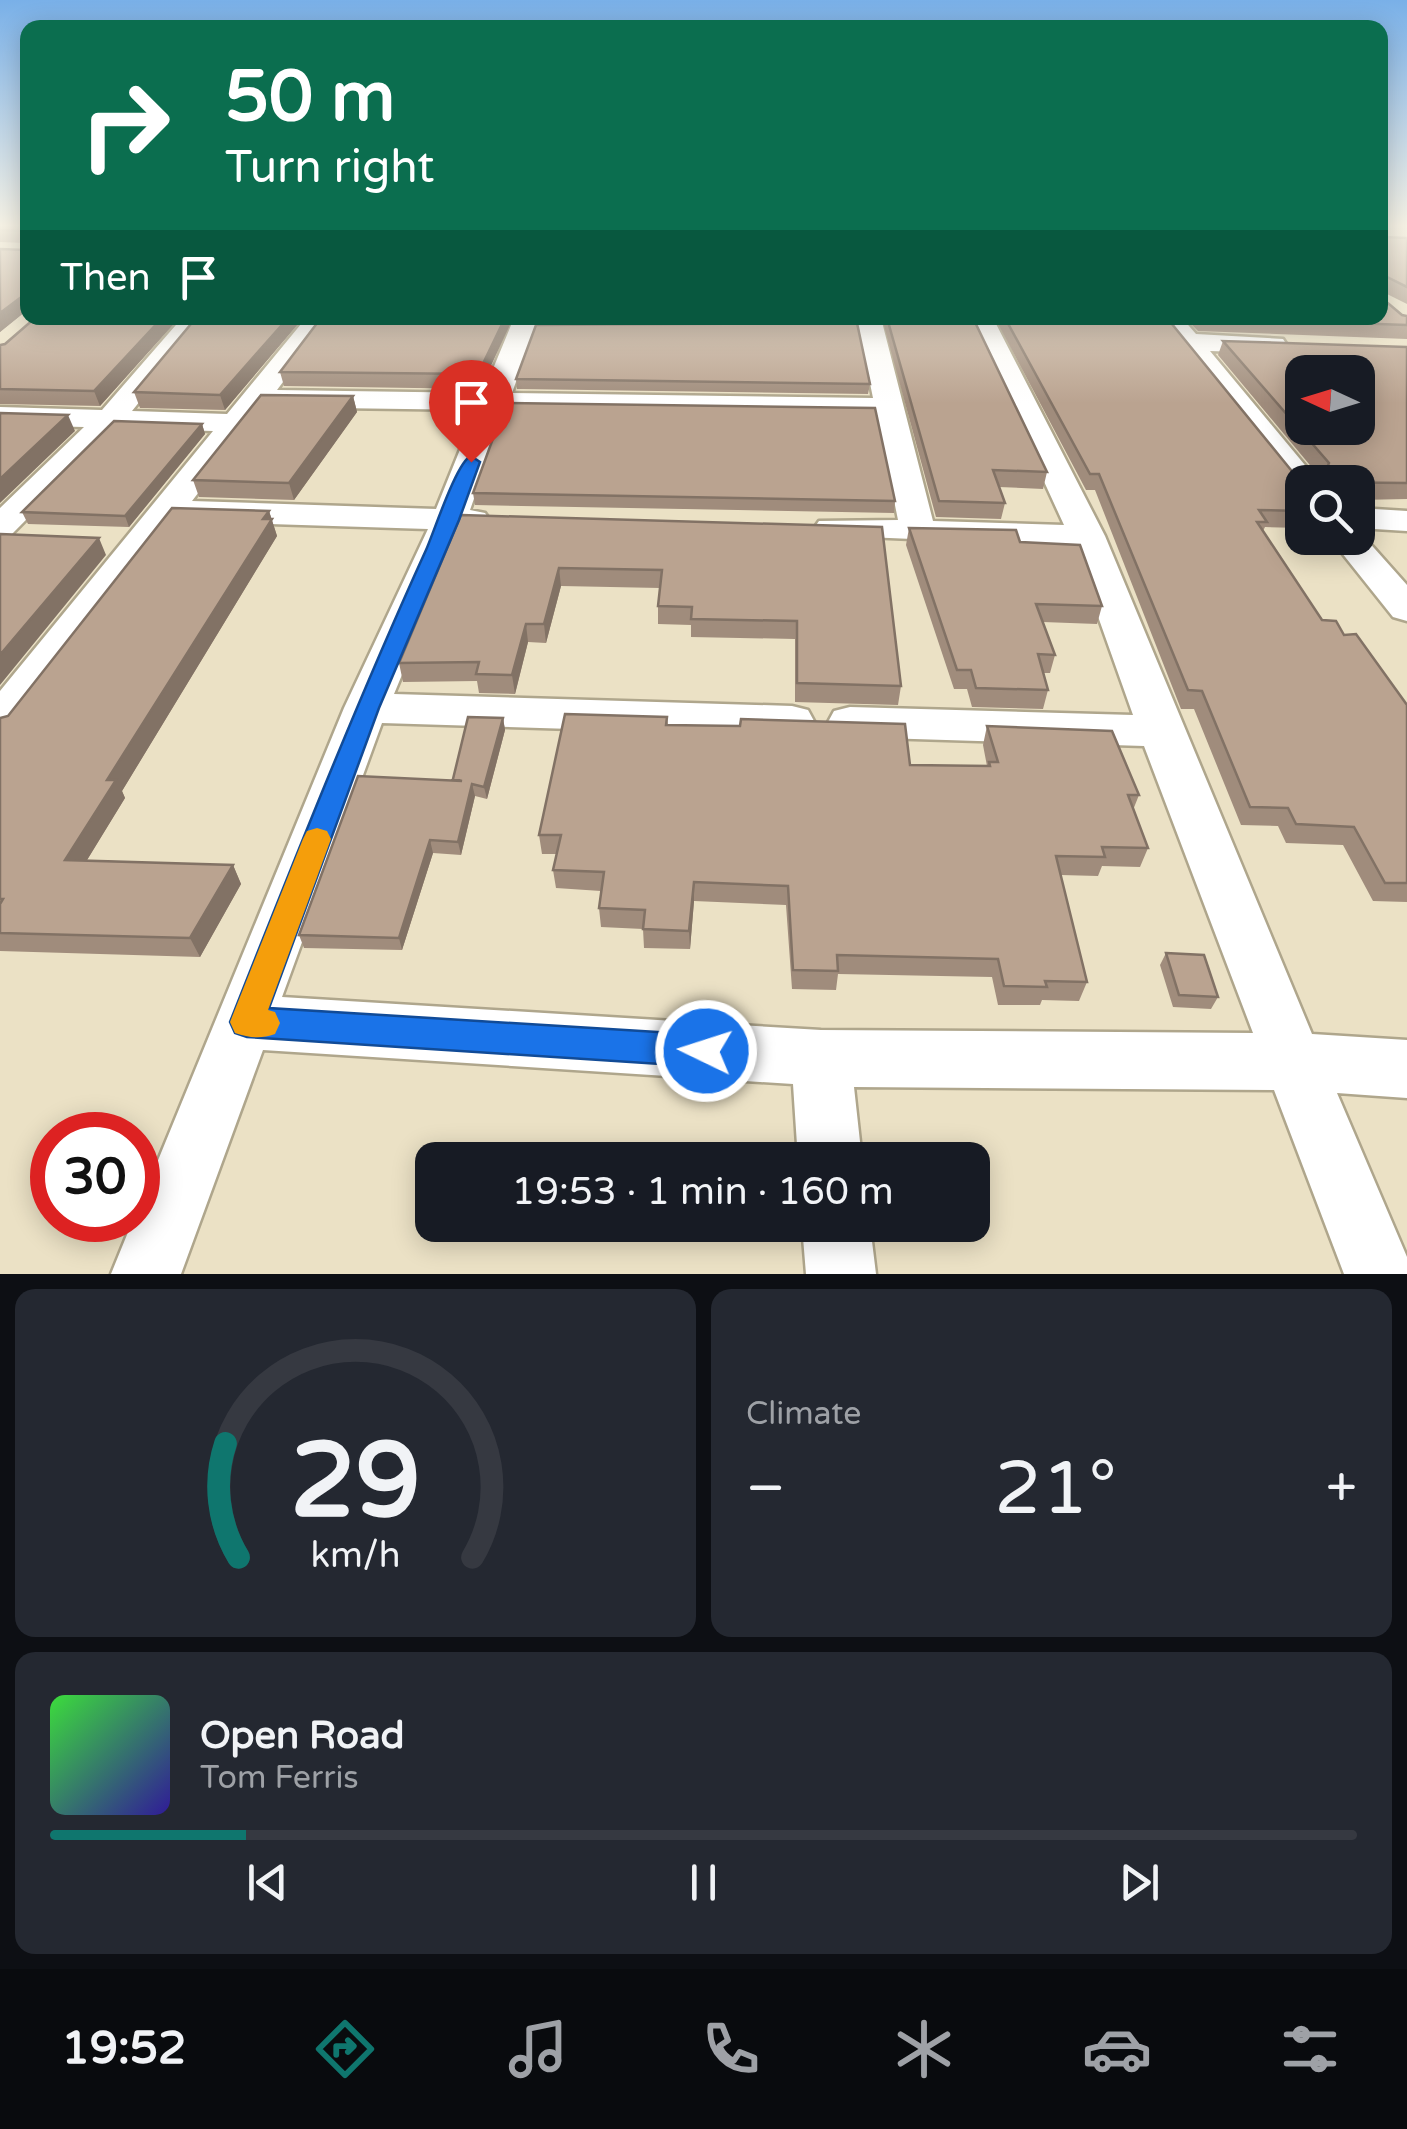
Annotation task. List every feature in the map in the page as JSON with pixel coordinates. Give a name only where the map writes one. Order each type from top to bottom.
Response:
[{"type":"street","points":[[0,527],[109,420],[189,325]]},
{"type":"street","points":[[0,721],[313,325]]},
{"type":"street","points":[[146,1274],[366,708],[450,520],[523,325]]},
{"type":"street","points":[[870,325],[918,530]]},
{"type":"street","points":[[985,325],[1087,536],[1379,1274]]},
{"type":"street","points":[[1175,325],[1289,465]]},
{"type":"street","points":[[1188,342],[1308,346]]},
{"type":"street","points":[[0,416],[109,420],[244,411],[492,404],[890,407]]},
{"type":"street","points":[[169,512],[508,521]]},
{"type":"street","points":[[1375,519],[1407,521]]},
{"type":"street","points":[[801,528],[1087,536]]},
{"type":"street","points":[[0,537],[40,538]]},
{"type":"street","points":[[100,541],[140,542]]},
{"type":"street","points":[[1362,555],[1407,609]]},
{"type":"street","points":[[366,708],[1161,731]]},
{"type":"street","points":[[247,1022],[821,1058],[1296,1062],[1407,1068]]},
{"type":"street","points":[[821,1058],[828,1142]]},
{"type":"street","points":[[838,1242],[841,1274]]},
{"type":"building","points":[[0,283],[20,283],[20,298],[0,313]]},
{"type":"building","points":[[1388,303],[1407,316],[1407,325],[1388,324]]},
{"type":"building","points":[[27,325],[155,325],[94,391],[0,389],[0,345]]},
{"type":"building","points":[[190,325],[282,325],[220,395],[134,392]]},
{"type":"building","points":[[316,325],[502,325],[478,374],[280,372]]},
{"type":"building","points":[[536,325],[857,325],[870,384],[516,379]]},
{"type":"building","points":[[889,325],[976,325],[1047,472],[993,470],[1005,503],[939,501]]},
{"type":"building","points":[[1009,325],[1173,325],[1287,465],[1285,511],[1259,510],[1267,522],[1257,522],[1322,620],[1336,621],[1344,635],[1356,634],[1407,705],[1407,883],[1385,883],[1354,827],[1296,824],[1288,808],[1250,807],[1202,691],[1188,690],[1099,474],[1090,474]]},
{"type":"building","points":[[1223,341],[1407,347],[1407,483],[1375,483],[1375,465],[1328,465],[1313,445],[1375,445],[1375,355],[1285,355],[1285,412]]},
{"type":"building","points":[[261,395],[353,396],[289,483],[193,480]]},
{"type":"building","points":[[506,403],[875,408],[895,501],[473,493]]},
{"type":"building","points":[[0,413],[68,415],[0,479]]},
{"type":"building","points":[[114,421],[202,424],[125,516],[22,512]]},
{"type":"building","points":[[172,508],[269,511],[263,519],[272,519],[107,780],[116,780],[65,860],[233,865],[190,938],[0,933],[0,718],[8,716]]},
{"type":"building","points":[[461,515],[882,527],[901,686],[797,683],[797,621],[691,619],[692,607],[658,606],[662,570],[559,568],[544,624],[526,624],[512,675],[476,674],[479,662],[399,663]]},
{"type":"building","points":[[909,528],[1016,530],[1020,542],[1080,545],[1102,606],[1036,604],[1055,655],[1038,654],[1048,690],[976,688],[971,670],[957,670]]},
{"type":"building","points":[[0,534],[99,538],[0,655]]},
{"type":"building","points":[[565,714],[667,717],[666,725],[740,726],[741,719],[905,724],[910,765],[990,766],[989,762],[998,762],[987,726],[1112,731],[1139,795],[1128,795],[1148,848],[1102,847],[1105,857],[1056,856],[1087,982],[1045,981],[1047,987],[1004,986],[998,959],[837,955],[838,971],[793,970],[788,886],[694,882],[689,931],[643,929],[645,910],[599,908],[604,872],[553,870],[561,835],[539,835]]},
{"type":"building","points":[[468,717],[503,718],[484,787],[472,784],[458,842],[430,840],[399,938],[299,935],[358,776],[462,781],[453,779]]},
{"type":"building","points":[[1166,953],[1204,955],[1218,997],[1179,995]]},
{"type":"slow traffic","points":[[264,1023],[247,1022],[317,839]]},
{"type":"route","points":[[471,462],[450,520],[366,708],[247,1022],[706,1051]]}]
